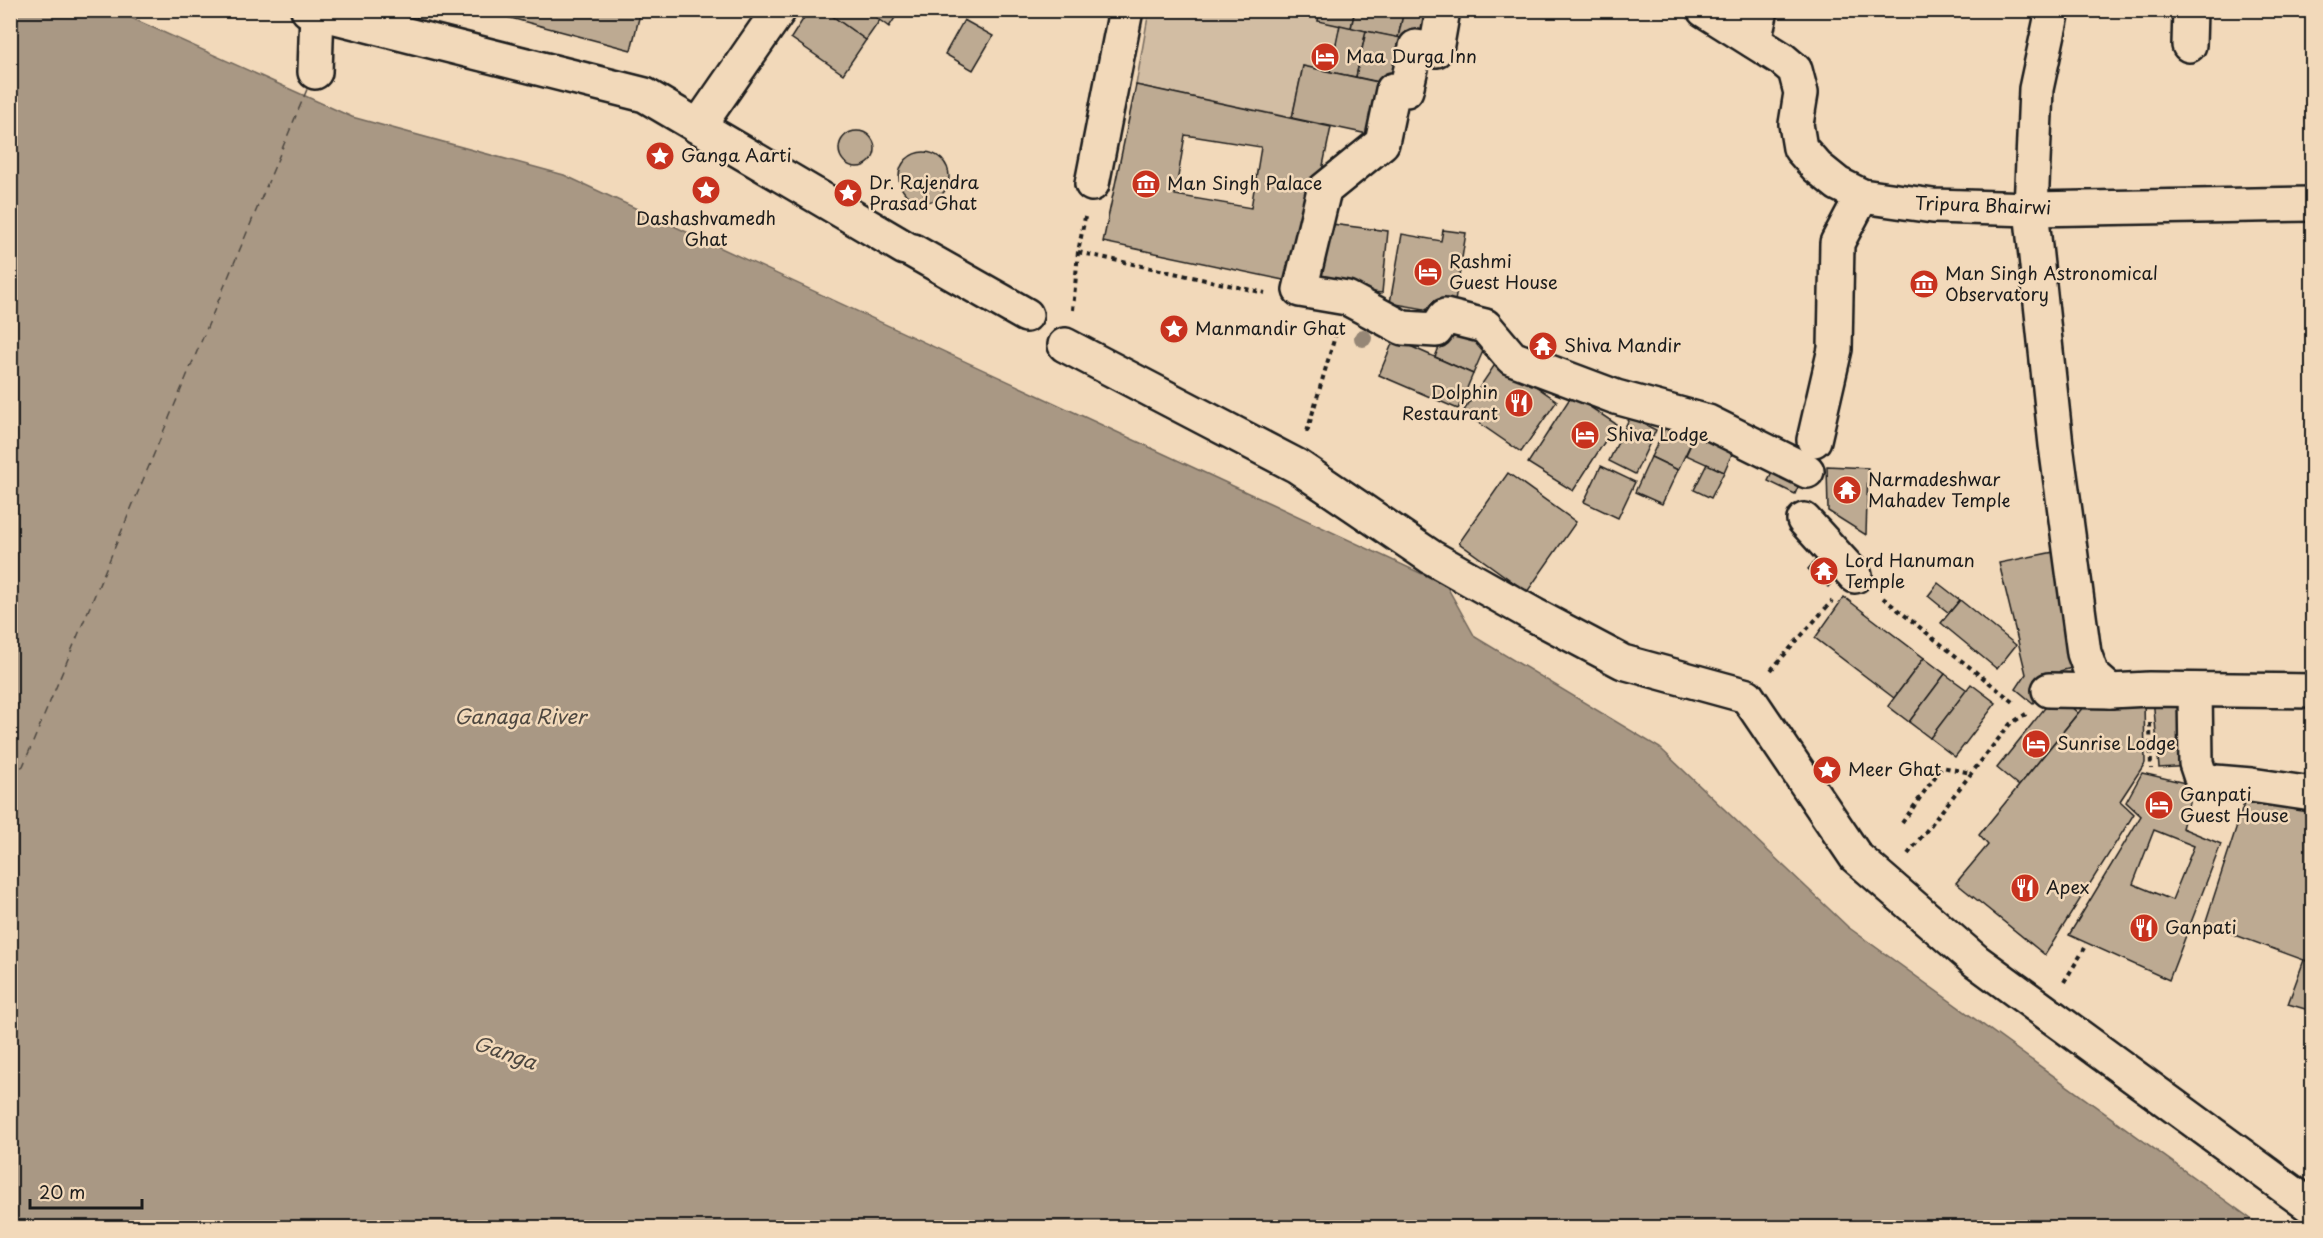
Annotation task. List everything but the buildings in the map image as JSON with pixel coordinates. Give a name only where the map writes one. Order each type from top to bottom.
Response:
[{"type":"street","points":[[698,127],[779,10]]},
{"type":"street","points":[[1092,184],[1126,10]]},
{"type":"street","points":[[1443,10],[1436,50],[1416,47],[1406,90],[1393,90],[1382,143],[1317,192],[1300,290],[1347,298],[1403,328],[1436,330],[1445,316],[1485,326],[1512,358],[1616,397],[1708,422],[1811,455],[1835,349],[1837,243],[1862,196]]},
{"type":"street","name":"Tripura Bhairwi","points":[[1704,10],[1757,26],[1782,59],[1795,70],[1801,93],[1796,124],[1800,148],[1816,167],[1838,183],[1862,196],[1933,207],[2031,209],[2313,204]]},
{"type":"street","points":[[2053,10],[2036,89],[2032,130],[2031,209],[2056,445],[2085,653],[2092,675],[2110,691]]},
{"type":"street","points":[[2189,45],[2190,10]]},
{"type":"street","points":[[315,72],[314,11],[645,95],[909,250],[1029,316],[1069,347]]},
{"type":"street","points":[[1069,347],[1065,345],[1297,466],[1431,557],[1623,662],[1747,696],[1856,857],[1976,961],[2313,1207]]},
{"type":"street","points":[[1804,520],[1855,576]]},
{"type":"street","points":[[2049,690],[2313,691]]},
{"type":"street","points":[[2195,690],[2196,763],[2201,778],[2215,782],[2313,794]]},
{"type":"path","points":[[1069,347],[1078,252],[1092,184]]},
{"type":"path","points":[[1078,252],[1299,300],[1300,290]]},
{"type":"path","points":[[1297,466],[1347,298]]},
{"type":"path","points":[[1747,696],[1855,576],[2028,713],[2010,724],[1886,883]]},
{"type":"path","points":[[2149,689],[2151,769]]},
{"type":"path","points":[[1902,823],[1942,767],[1971,773]]},
{"type":"shaded area","points":[[1149,11],[1320,11],[1318,21],[1340,25],[1330,72],[1303,66],[1292,118],[1136,85]]},
{"type":"water","name":"Ganaga River","points":[[10,11],[116,11],[352,117],[564,175],[1446,585],[1475,637],[1660,748],[1848,927],[2262,1227],[11,1227]]},
{"type":"ferry route","points":[[10,776],[23,766],[308,87]]},
{"type":"place","name":"Maa Durga Inn","points":[[1325,57]]},
{"type":"place","name":"Ganga Aarti","points":[[660,156]]},
{"type":"place","name":"Man Singh Palace","points":[[1146,184]]},
{"type":"place","name":"Dashashvamedh Ghat","points":[[706,190]]},
{"type":"place","name":"Dr. Rajendra Prasad Ghat","points":[[848,193]]},
{"type":"place","name":"Rashmi Guest House","points":[[1428,272]]},
{"type":"place","name":"Man Singh Astronomical Observatory","points":[[1924,284]]},
{"type":"place","name":"Manmandir Ghat","points":[[1174,329]]},
{"type":"place","name":"Shiva Mandir","points":[[1543,346]]},
{"type":"place","name":"Dolphin Restaurant","points":[[1519,403]]},
{"type":"place","name":"Shiva Lodge","points":[[1585,435]]},
{"type":"place","name":"Narmadeshwar Mahadev Temple","points":[[1847,490]]},
{"type":"place","name":"Lord Hanuman Temple","points":[[1824,571]]},
{"type":"place","name":"Sunrise Lodge","points":[[2036,744]]},
{"type":"place","name":"Meer Ghat","points":[[1827,770]]},
{"type":"place","name":"Ganpati Guest House","points":[[2159,805]]},
{"type":"place","name":"Apex","points":[[2025,888]]},
{"type":"place","name":"Ganpati","points":[[2144,928]]},
{"type":"water label","name":"Ganga","points":[[505,1053]]}]
